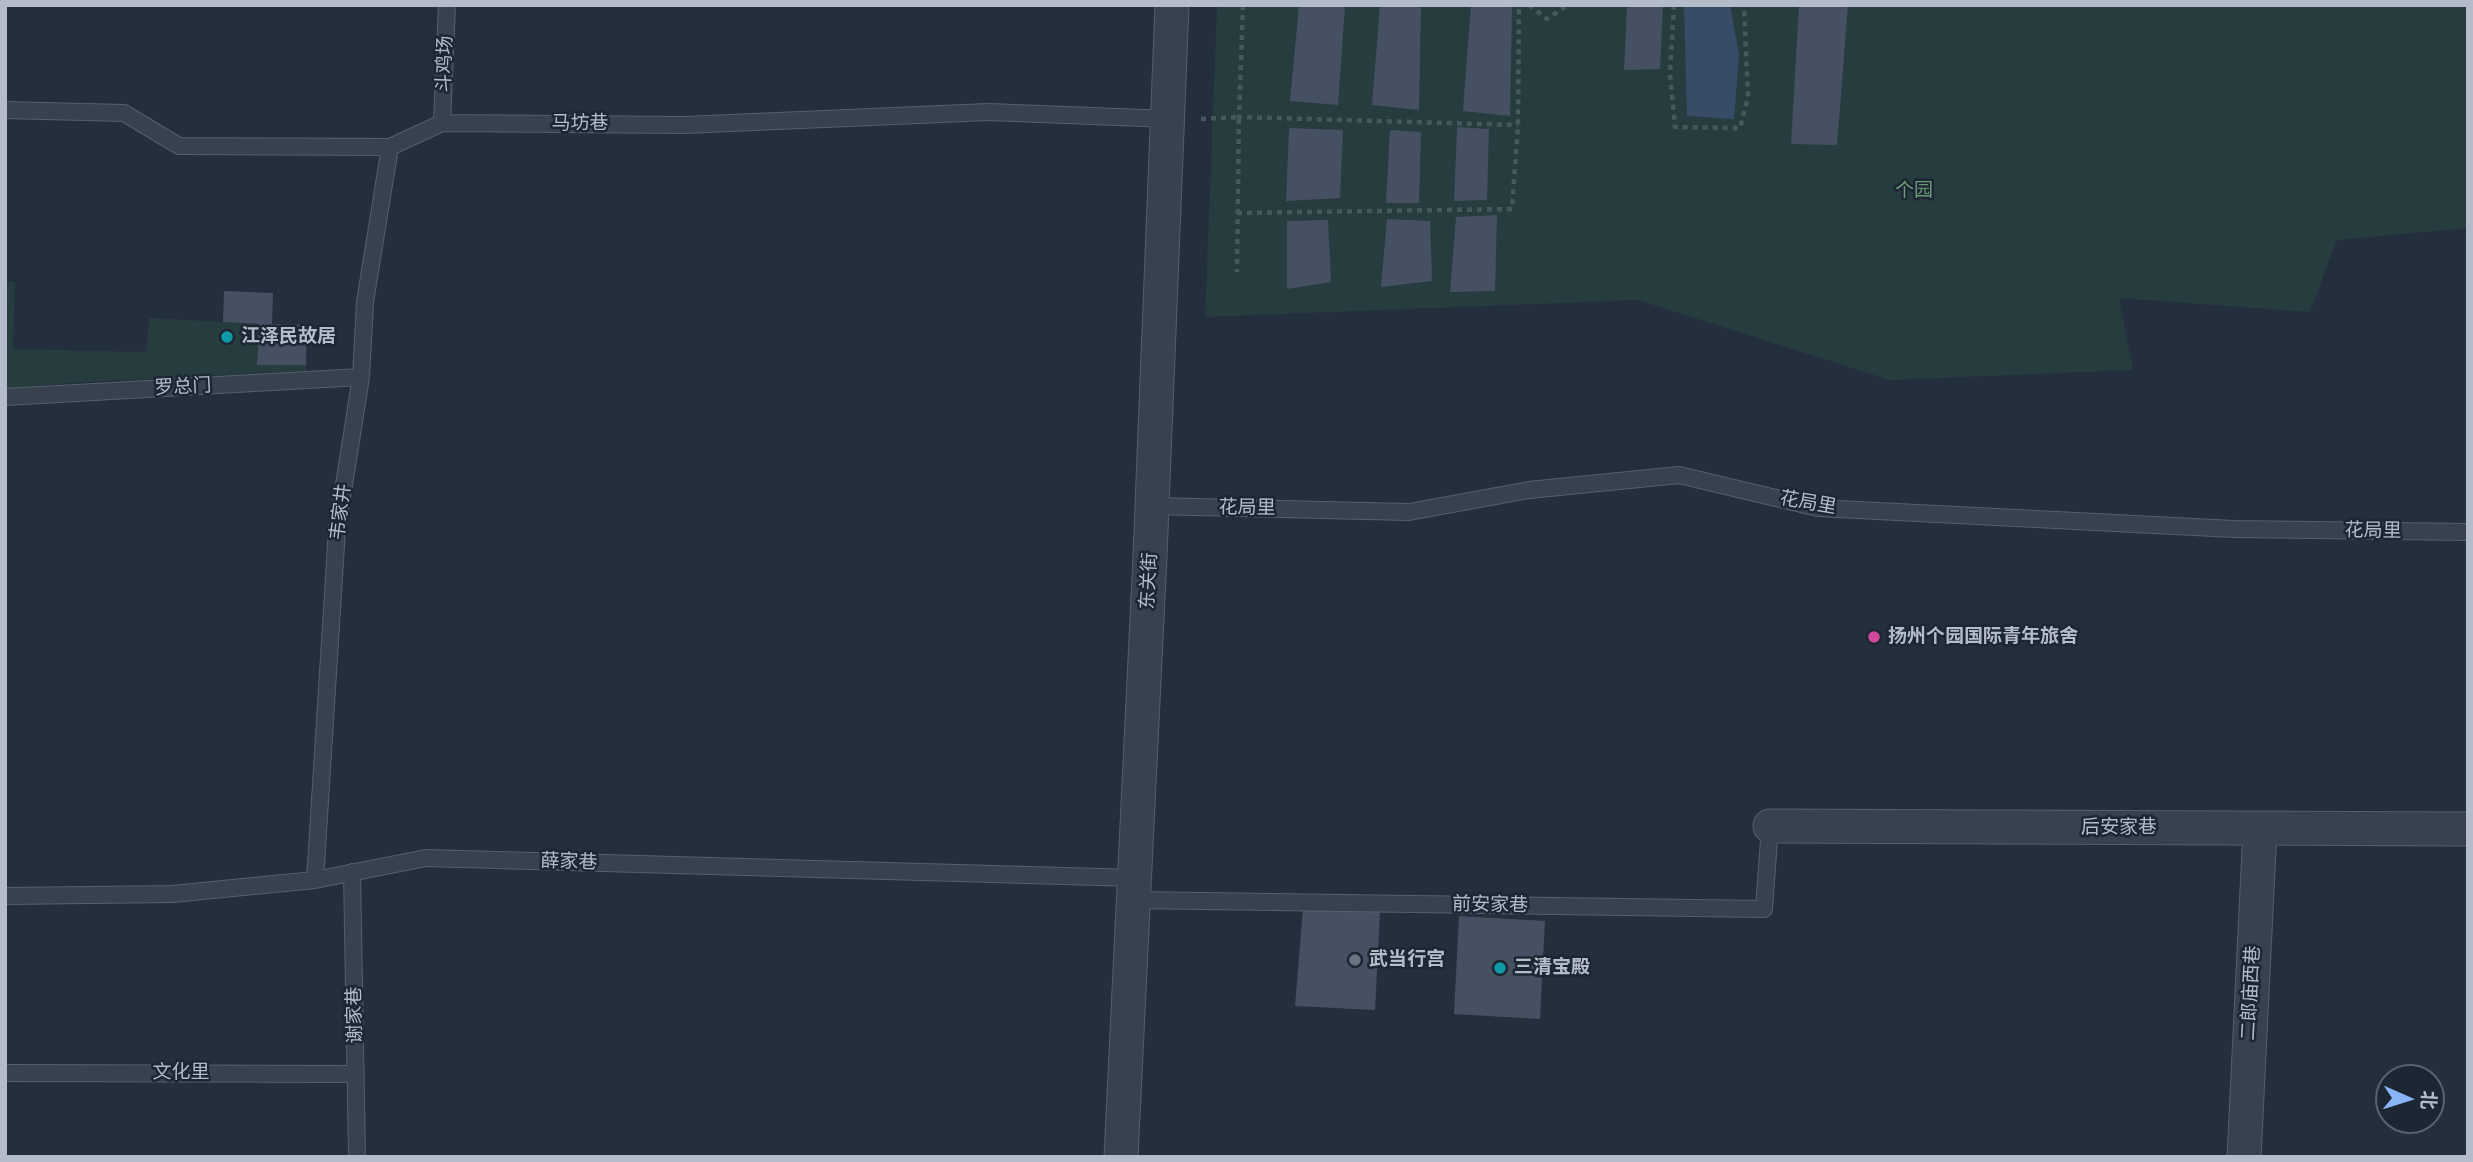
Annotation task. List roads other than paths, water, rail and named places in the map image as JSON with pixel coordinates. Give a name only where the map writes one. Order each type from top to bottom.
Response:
[{"type":"street","name":"东关街","points":[[1121,1157],[1152,506],[1172,5]]},
{"type":"street","name":"后安家巷","points":[[1770,826],[2468,830]]},
{"type":"street","name":"二郎庙西巷","points":[[2244,1157],[2260,829]]},
{"type":"lane","name":"斗鸡场","points":[[442,123],[447,5]]},
{"type":"lane","name":"马坊巷","points":[[5,110],[124,113],[178,146],[390,147],[442,123],[684,125],[988,112],[1169,119]]},
{"type":"lane","name":"韦家井","points":[[315,880],[337,529],[361,377],[365,302],[390,147]]},
{"type":"lane","name":"罗总门","points":[[5,397],[361,377]]},
{"type":"lane","name":"花局里","points":[[1152,506],[1409,512],[1529,490],[1679,475],[1818,508],[2234,529],[2468,532]]},
{"type":"lane","name":"前安家巷","points":[[1134,889],[1764,909],[1770,826]]},
{"type":"lane","name":"薛家巷","points":[[5,896],[172,894],[315,880],[425,859],[1134,889]]},
{"type":"lane","name":"谢家巷","points":[[352,872],[357,1157]]},
{"type":"lane","name":"文化里","points":[[5,1073],[356,1074]]},
{"type":"water","points":[[1684,5],[1730,5],[1739,54],[1734,119],[1687,116]]},
{"type":"place","name":"江泽民故居","points":[[227,337]]},
{"type":"place","name":"扬州个园国际青年旅舍","points":[[1874,637]]},
{"type":"place","name":"武当行宫","points":[[1355,960]]},
{"type":"place","name":"三清宝殿","points":[[1500,968]]},
{"type":"park label","name":"个园","points":[[1914,191]]}]
